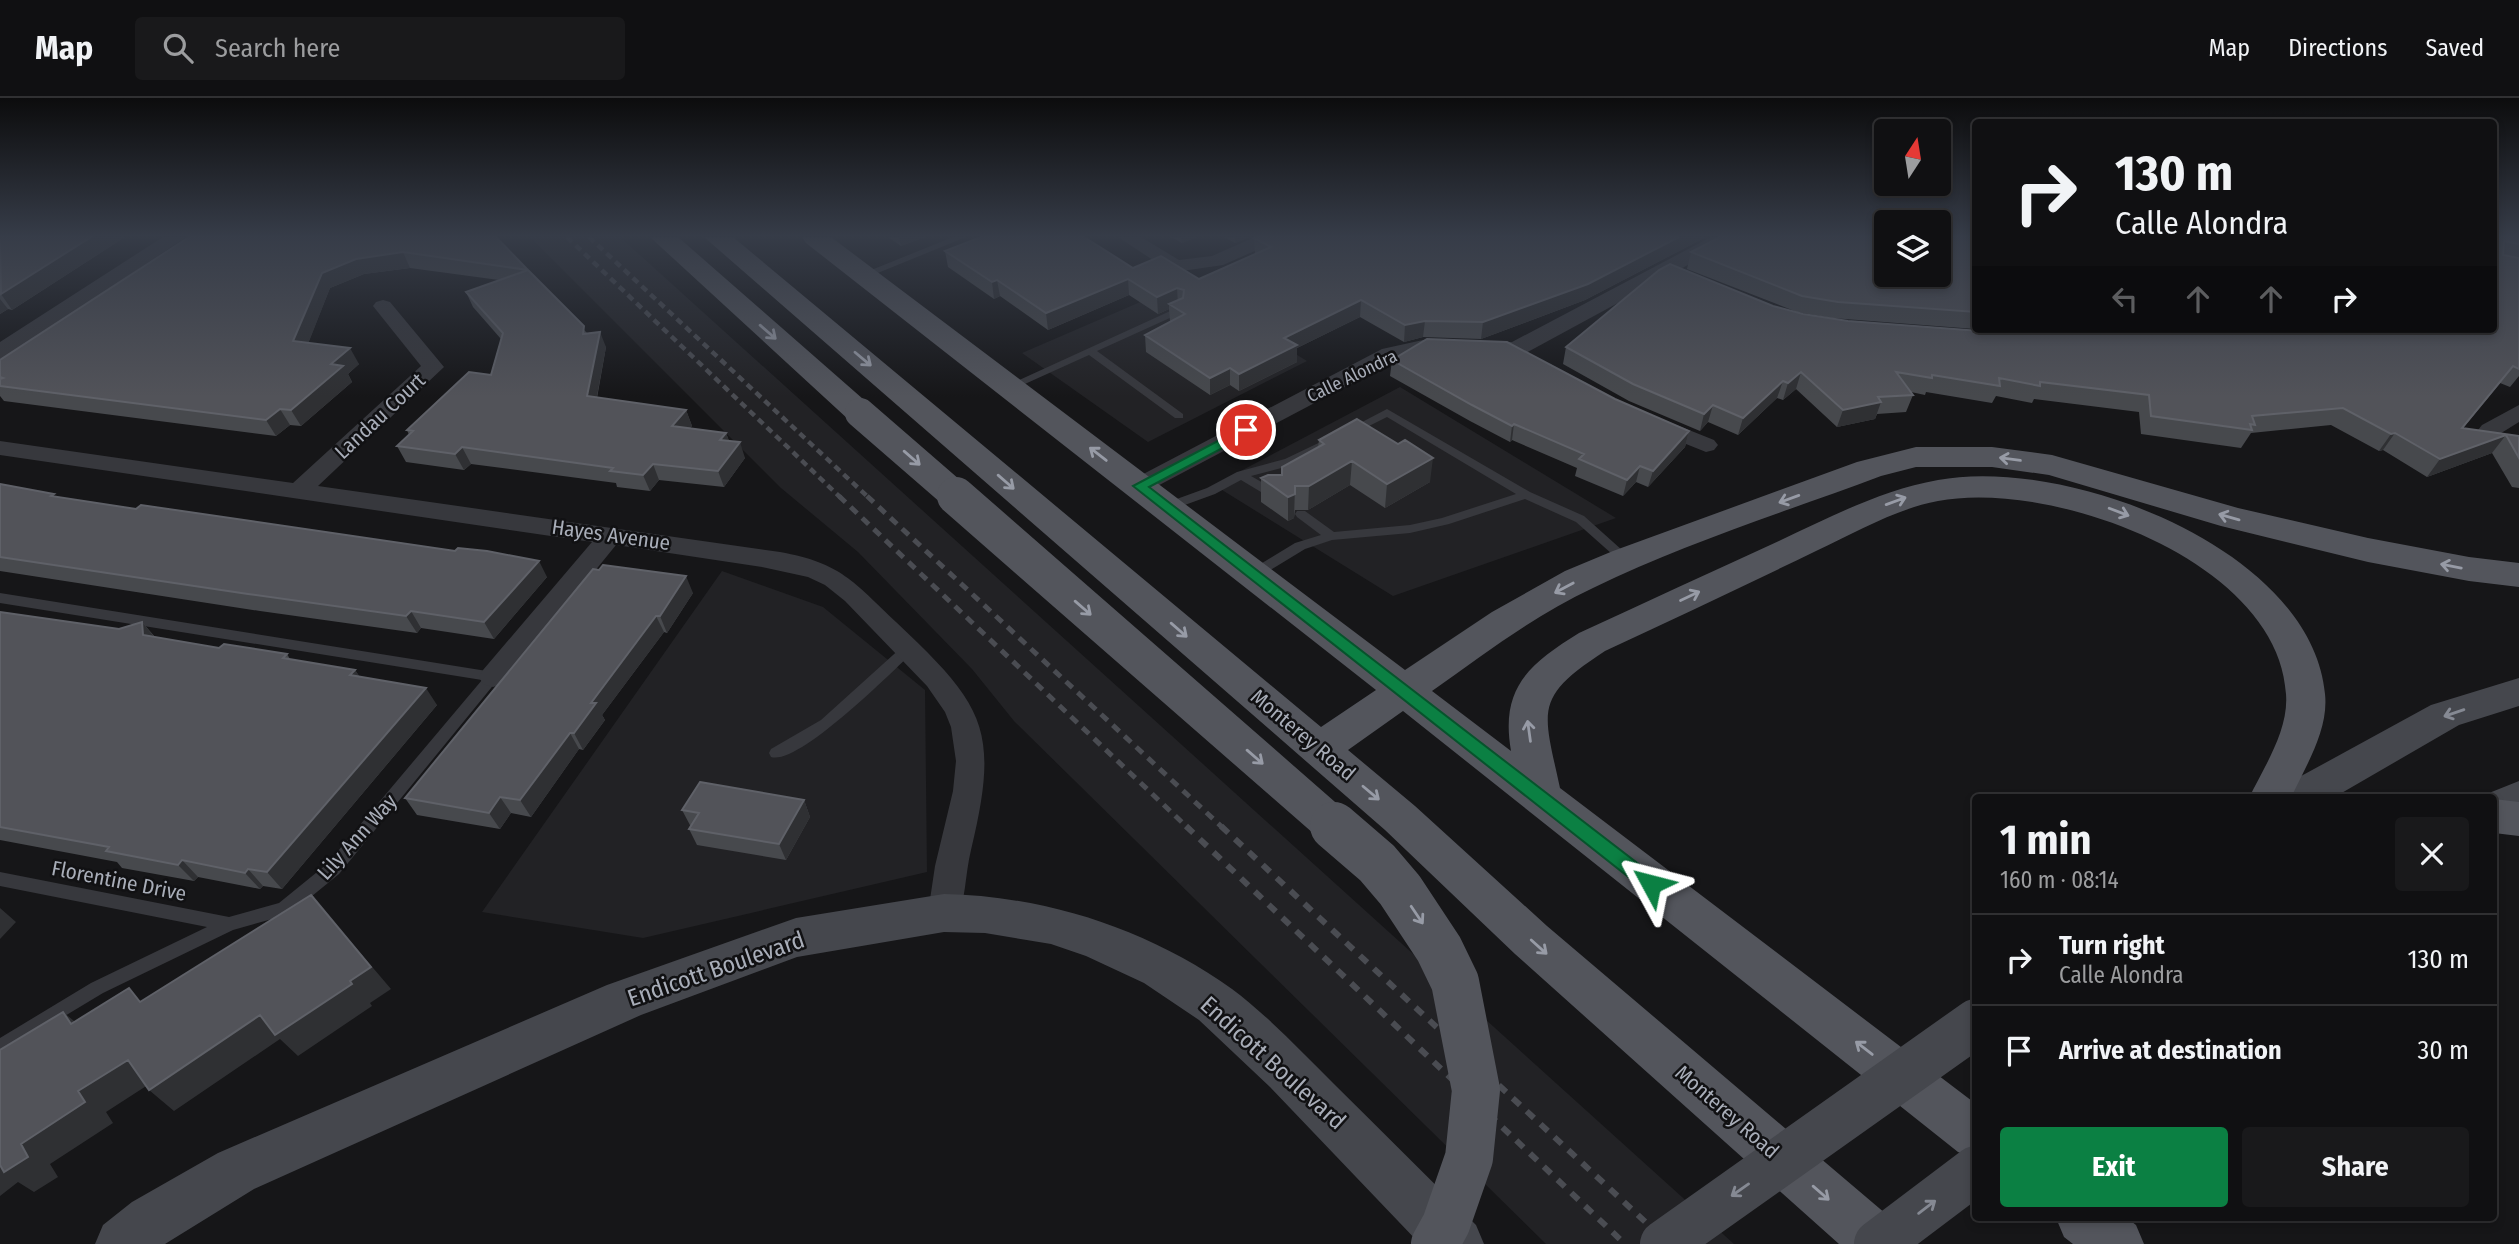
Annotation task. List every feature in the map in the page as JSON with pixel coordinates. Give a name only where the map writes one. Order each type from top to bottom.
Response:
[{"type":"main road","points":[[723,290],[1377,863],[1406,900],[1439,949],[1455,982],[1476,1090],[1469,1158],[1446,1224],[1435,1244]]},
{"type":"main road","name":"Monterey Road","points":[[780,290],[1400,818],[1651,1046],[1879,1244]]},
{"type":"main road","points":[[884,290],[1972,1132]]},
{"type":"main road","points":[[1319,749],[1541,600],[1626,559],[1869,469],[1916,457],[1992,457],[2052,465],[2233,518],[2368,550],[2469,569],[2519,575]]},
{"type":"main road","points":[[1541,798],[1527,723],[1527,707],[1532,690],[1545,673],[1563,659],[1604,636],[1890,503],[1921,492],[1952,487],[1988,486],[2062,495],[2139,520],[2174,536],[2211,560],[2265,606],[2287,634],[2301,664],[2306,693],[2305,720],[2272,794]]},
{"type":"main road","points":[[2305,794],[2445,716],[2519,692]]},
{"type":"main road","points":[[2497,808],[2519,797]]},
{"type":"main road","points":[[2497,816],[2519,818]]},
{"type":"main road","name":"Endicott Boulevard","points":[[122,1244],[151,1221],[236,1171],[624,1000],[796,938],[944,913],[985,914],[1051,925],[1101,942],[1160,970],[1205,998],[1287,1071],[1457,1244]]},
{"type":"main road","points":[[1664,1244],[1972,1026]]},
{"type":"main road","points":[[1879,1244],[1972,1173]]},
{"type":"main road","points":[[2087,1221],[2117,1244]]},
{"type":"street","points":[[0,352],[94,290]]},
{"type":"street","name":"Calle Alondra","points":[[1139,486],[1390,354],[1423,346],[1516,348],[1624,290]]},
{"type":"street","name":"Landau Court","points":[[300,490],[433,367],[383,306]]},
{"type":"street","points":[[1516,348],[1539,362]]},
{"type":"street","points":[[2490,430],[2519,412]]},
{"type":"street","points":[[1632,414],[1706,445]]},
{"type":"street","name":"Hayes Avenue","points":[[0,448],[800,564],[833,578],[937,679],[957,709],[970,742],[971,772],[967,806],[951,866],[944,913]]},
{"type":"street","name":"Lily Ann Way","points":[[493,677],[611,535]]},
{"type":"lane","points":[[1010,387],[1180,310]]},
{"type":"lane","points":[[1090,351],[1179,416]]},
{"type":"lane","points":[[1167,507],[1211,491],[1241,475],[1289,462],[1387,412],[1526,495],[1580,519],[1626,559]]},
{"type":"lane","points":[[1241,475],[1275,495]]},
{"type":"lane","points":[[1254,574],[1300,546],[1331,536],[1422,527],[1526,495]]},
{"type":"lane","points":[[1301,514],[1331,536]]},
{"type":"lane","points":[[0,598],[493,677]]},
{"type":"lane","points":[[776,753],[826,724],[908,649]]},
{"type":"lane","name":"Lily Ann Way","points":[[0,1047],[97,988],[229,924],[284,909],[333,869],[493,677]]},
{"type":"lane","name":"Florentine Drive","points":[[0,879],[229,924]]},
{"type":"shaded area","points":[[583,290],[679,290],[1734,1244],[1546,1244],[1014,721],[972,669],[858,552],[781,488]]},
{"type":"shaded area","points":[[1167,290],[1193,290],[1307,361],[1148,442],[1022,353]]},
{"type":"shaded area","points":[[1400,387],[1616,518],[1393,596],[1214,485]]},
{"type":"shaded area","points":[[722,571],[823,607],[925,690],[927,872],[643,938],[482,912]]},
{"type":"building","points":[[107,290],[315,290],[293,341],[350,348],[331,364],[343,366],[291,410],[280,409],[266,420],[0,386],[0,379],[3,378],[0,377],[0,360]]},
{"type":"building","points":[[548,290],[584,326],[583,334],[600,332],[587,396],[686,410],[672,426],[726,433],[720,440],[740,442],[718,471],[653,464],[643,475],[610,471],[613,468],[462,447],[455,454],[397,446],[413,431],[407,430],[469,372],[491,375],[503,333],[466,292]]},
{"type":"building","points":[[1013,290],[1100,290],[1046,313]]},
{"type":"building","points":[[1146,290],[1171,290],[1157,297]]},
{"type":"building","points":[[1184,290],[1570,290],[1483,322],[1425,321],[1405,325],[1361,300],[1284,338],[1297,345],[1239,374],[1230,368],[1210,378],[1145,335],[1185,314],[1169,304],[1183,298]]},
{"type":"building","points":[[1634,290],[1735,290],[1773,306],[1803,314],[1848,321],[1972,330],[1972,333],[2497,333],[2497,290],[2519,290],[2519,369],[2513,366],[2462,428],[2519,436],[2519,458],[2506,435],[2440,459],[2343,408],[2252,416],[2255,425],[2250,424],[2252,430],[2151,416],[2149,395],[2040,382],[2040,386],[1999,378],[2000,386],[1896,372],[1913,395],[1878,397],[1881,402],[1843,410],[1801,372],[1788,383],[1783,381],[1743,418],[1713,405],[1704,414],[1633,384],[1566,347]]},
{"type":"building","points":[[1788,290],[1972,290],[1972,312],[1838,302],[1802,296]]},
{"type":"building","points":[[1427,339],[1507,342],[1615,399],[1689,431],[1653,471],[1640,466],[1627,480],[1579,459],[1584,454],[1514,424],[1512,426],[1392,360]]},
{"type":"building","points":[[1357,419],[1398,444],[1405,440],[1433,458],[1387,484],[1352,461],[1309,486],[1295,486],[1295,494],[1288,497],[1261,478],[1282,475],[1282,467],[1324,444],[1319,440]]},
{"type":"building","points":[[0,484],[54,494],[51,496],[136,509],[141,505],[455,551],[458,548],[487,551],[539,561],[484,622],[411,611],[406,616],[248,594],[0,557]]},
{"type":"building","points":[[603,565],[686,576],[660,616],[656,616],[591,703],[596,703],[574,733],[570,733],[520,800],[500,797],[489,813],[405,798],[593,569],[599,570]]},
{"type":"building","points":[[0,612],[119,629],[142,622],[143,635],[219,648],[224,644],[287,654],[283,658],[355,670],[350,675],[426,688],[267,872],[248,869],[245,873],[182,860],[178,865],[106,851],[109,847],[0,827]]},
{"type":"building","points":[[700,782],[804,800],[779,844],[689,829],[699,813],[682,810]]},
{"type":"building","points":[[311,895],[371,967],[350,981],[352,984],[275,1035],[260,1015],[149,1090],[128,1060],[78,1091],[85,1102],[21,1144],[28,1157],[4,1172],[0,1165],[0,1050],[63,1012],[71,1024],[129,988],[140,1002]]},
{"type":"railway","points":[[623,290],[841,498]]},
{"type":"railway","points":[[646,290],[869,498]]},
{"type":"railway","points":[[839,496],[1188,828]]},
{"type":"railway","points":[[867,496],[1223,828]]},
{"type":"railway","points":[[1186,826],[1625,1244]]},
{"type":"railway","points":[[1221,826],[1669,1244]]},
{"type":"route","points":[[1246,430],[1139,486],[1651,884]]}]
